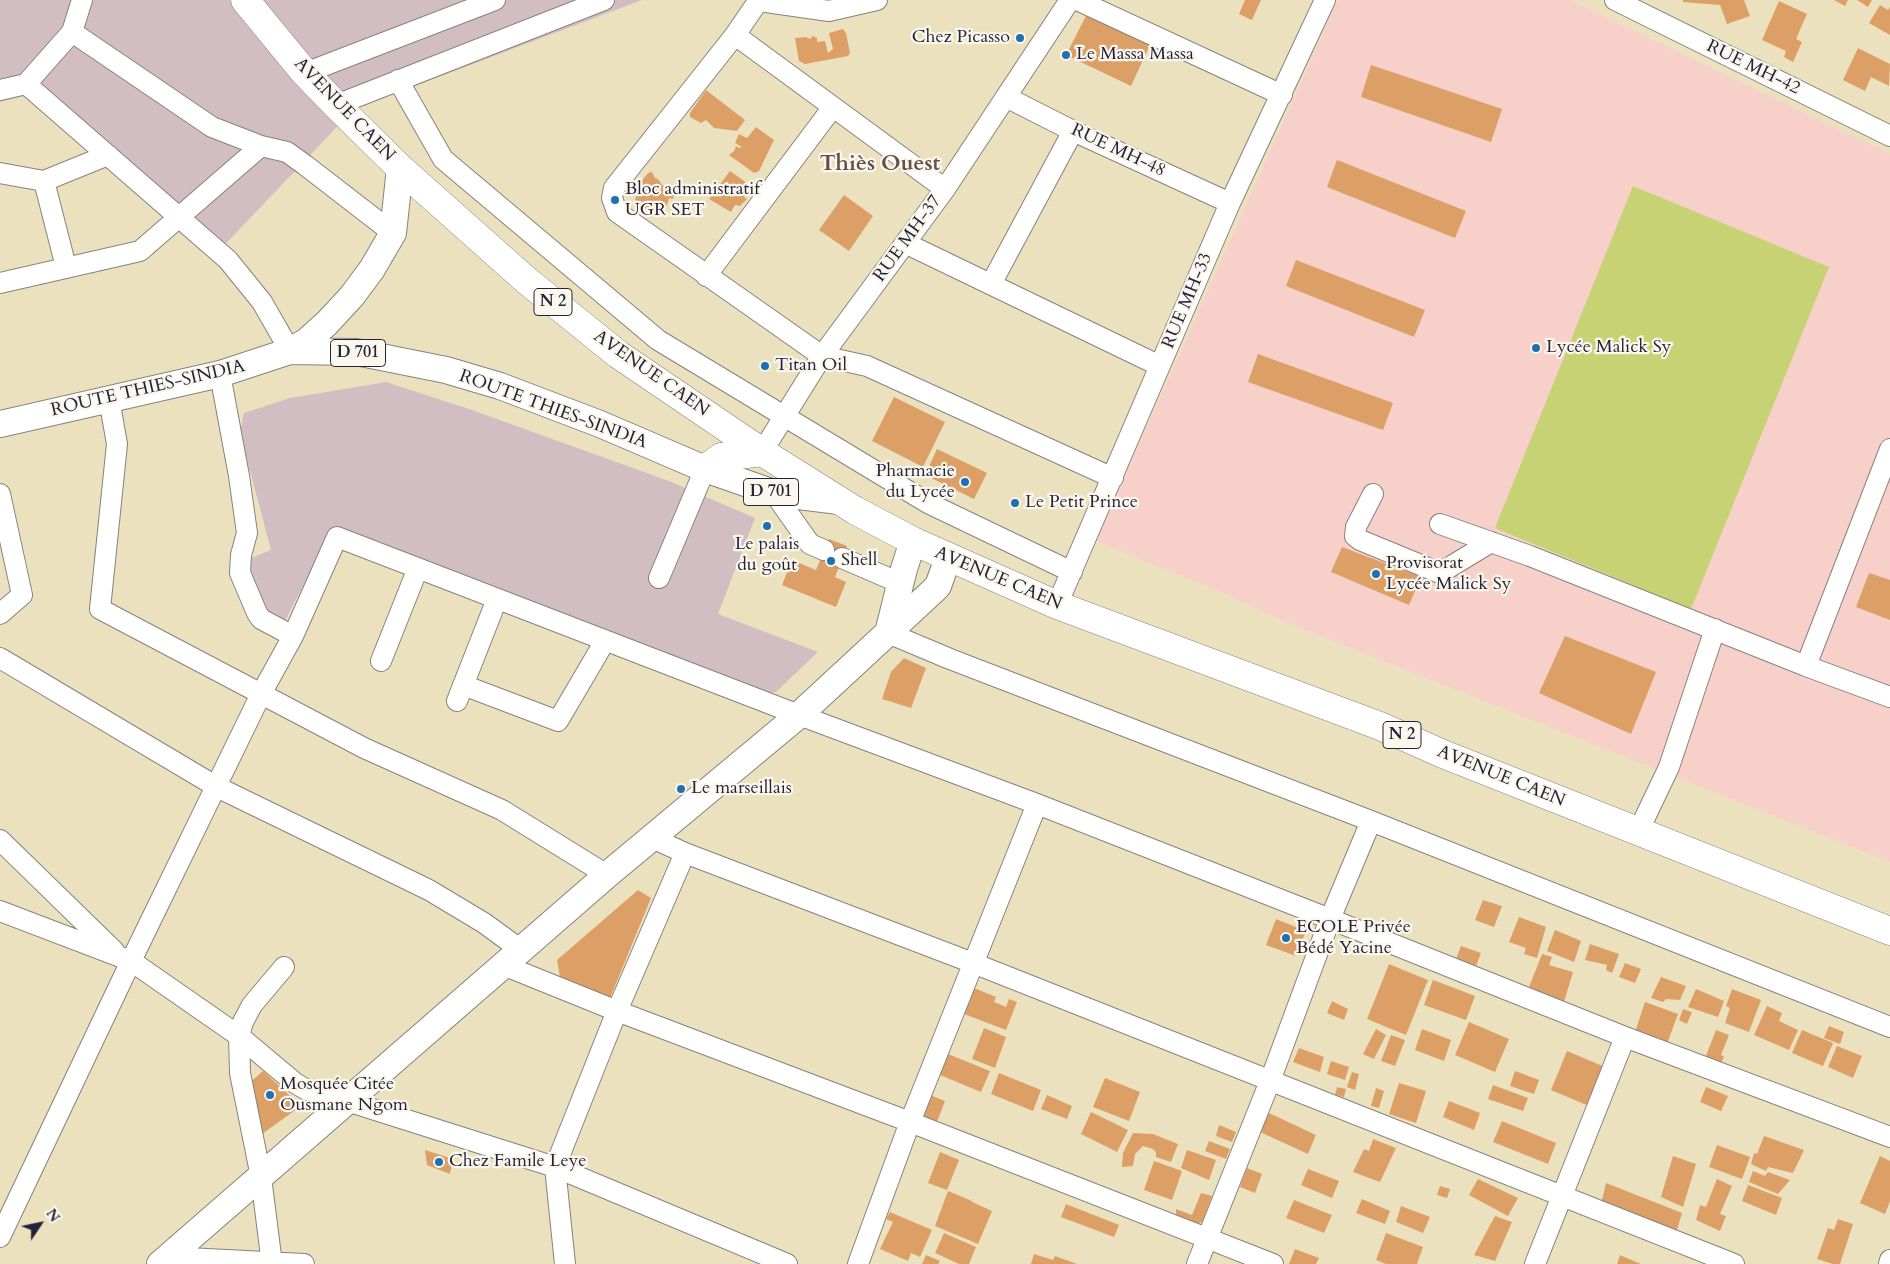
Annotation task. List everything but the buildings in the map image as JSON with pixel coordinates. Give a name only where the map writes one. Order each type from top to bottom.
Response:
[{"type":"highway","name":"AVENUE CAEN","points":[[245,0],[305,73],[336,105],[400,168],[526,280],[619,355],[762,452],[839,501],[913,542],[1057,605],[1380,726],[1443,754],[1890,932]]},
{"type":"highway","points":[[705,469],[721,457],[762,452]]},
{"type":"main road","points":[[290,351],[327,323],[352,296],[393,234],[400,168]]},
{"type":"main road","name":"ROUTE THIES-SINDIA","points":[[0,424],[220,374],[290,351],[356,352],[446,370],[500,386],[705,469],[774,493],[839,501]]},
{"type":"main road","points":[[888,634],[900,583],[913,542]]},
{"type":"main road","points":[[164,1260],[607,875],[799,715],[938,586],[948,558]]},
{"type":"street","points":[[0,90],[26,84],[72,32],[82,0]]},
{"type":"street","points":[[305,73],[495,0]]},
{"type":"street","points":[[336,105],[604,0]]},
{"type":"street","points":[[877,0],[829,11],[759,1],[735,35],[614,188],[612,193],[614,208],[620,215],[822,356],[867,366],[1113,478]]},
{"type":"street","name":"RUE MH-37","points":[[762,452],[822,356],[945,189],[1070,0]]},
{"type":"street","points":[[1076,0],[1282,95]]},
{"type":"street","name":"RUE MH-33","points":[[1057,605],[1230,203],[1325,0]]},
{"type":"street","name":"RUE MH-42","points":[[1626,2],[1890,136]]},
{"type":"street","points":[[72,32],[212,127],[261,146],[287,152],[393,234]]},
{"type":"street","points":[[735,35],[945,189]]},
{"type":"street","points":[[398,80],[443,159],[658,340],[928,503],[1072,572]]},
{"type":"street","points":[[26,84],[228,260],[262,302],[290,351]]},
{"type":"street","name":"RUE MH-48","points":[[1006,97],[1073,131],[1230,203]]},
{"type":"street","points":[[706,276],[834,107]]},
{"type":"street","points":[[991,284],[1073,131]]},
{"type":"street","points":[[0,283],[140,250],[261,146]]},
{"type":"street","points":[[0,173],[44,181],[108,155]]},
{"type":"street","points":[[44,181],[66,267]]},
{"type":"street","points":[[905,243],[1160,366]]},
{"type":"street","points":[[220,374],[239,476],[247,533],[241,555],[240,573],[256,613],[261,619],[293,636]]},
{"type":"street","points":[[108,399],[118,444],[100,609],[364,748],[502,810],[607,875]]},
{"type":"street","points":[[1806,666],[1890,449]]},
{"type":"street","points":[[659,578],[705,469]]},
{"type":"street","points":[[774,493],[810,544],[824,550]]},
{"type":"street","points":[[0,494],[22,596],[0,614]]},
{"type":"street","points":[[1373,494],[1354,536],[1440,573],[1491,542]]},
{"type":"street","points":[[1440,524],[1890,697]]},
{"type":"street","points":[[0,1238],[125,959],[217,787],[261,694],[293,636],[337,537],[799,715],[1038,804],[1330,918],[1625,1037],[1890,1137]]},
{"type":"street","points":[[842,558],[900,583]]},
{"type":"street","points":[[382,661],[418,568]]},
{"type":"street","points":[[497,599],[460,693],[558,721],[605,640]]},
{"type":"street","points":[[1638,832],[1669,767],[1716,629]]},
{"type":"street","points":[[888,634],[1371,821],[1890,1027]]},
{"type":"street","points":[[0,658],[217,787],[429,890],[484,923],[512,957],[617,1011],[910,1122],[1273,1264]]},
{"type":"street","points":[[858,1264],[910,1122],[1038,804]]},
{"type":"street","points":[[1197,1264],[1270,1081],[1330,918],[1371,821]]},
{"type":"street","points":[[652,838],[685,853],[974,963],[1734,1264]]},
{"type":"street","points":[[0,840],[125,959],[238,1036],[295,1084],[308,1090],[555,1167],[787,1264]]},
{"type":"street","points":[[565,1264],[555,1167],[617,1011],[685,853]]},
{"type":"street","points":[[2,916],[125,959]]},
{"type":"street","points":[[272,1264],[261,1177],[240,1072],[238,1036],[252,1005],[284,967]]},
{"type":"street","points":[[1535,1264],[1625,1037]]},
{"type":"street","points":[[164,1260],[304,1264]]},
{"type":"street","points":[[1889,1264],[1890,1260]]},
{"type":"shaded area","points":[[0,0],[642,0],[354,109],[215,255],[28,95],[0,102]]},
{"type":"shaded area","name":"Lycée Malick Sy","points":[[1338,0],[1570,0],[1890,154],[1890,862],[1288,623],[1221,592],[1096,541]]},
{"type":"shaded area","points":[[386,382],[469,409],[669,481],[755,518],[718,614],[818,652],[776,692],[764,693],[332,529],[284,623],[264,617],[246,560],[271,550],[240,433],[244,413],[290,398]]},
{"type":"green space","points":[[1633,186],[1829,267],[1691,609],[1495,528]]},
{"type":"place","name":"Chez Picasso","points":[[1020,38]]},
{"type":"place","name":"Le Massa Massa","points":[[1066,55]]},
{"type":"place","name":"Bloc administratif UGR SET","points":[[615,200]]},
{"type":"place","name":"Lycée Malick Sy","points":[[1536,348]]},
{"type":"place","name":"Titan Oil","points":[[765,366]]},
{"type":"place","name":"Pharmacie du Lycée","points":[[965,482]]},
{"type":"place","name":"Le Petit Prince","points":[[1015,503]]},
{"type":"place","name":"Le palais du goût","points":[[767,526]]},
{"type":"place","name":"Shell","points":[[831,561]]},
{"type":"place","name":"Provisorat Lycée Malick Sy","points":[[1376,574]]},
{"type":"place","name":"Le marseillais","points":[[681,789]]},
{"type":"place","name":"ECOLE Privée Bédé Yacine","points":[[1286,938]]},
{"type":"place","name":"Mosquée Citée Ousmane Ngom","points":[[270,1095]]},
{"type":"place","name":"Chez Famile Leye","points":[[439,1162]]},
{"type":"district","name":"Thiès Ouest","points":[[880,165]]}]
